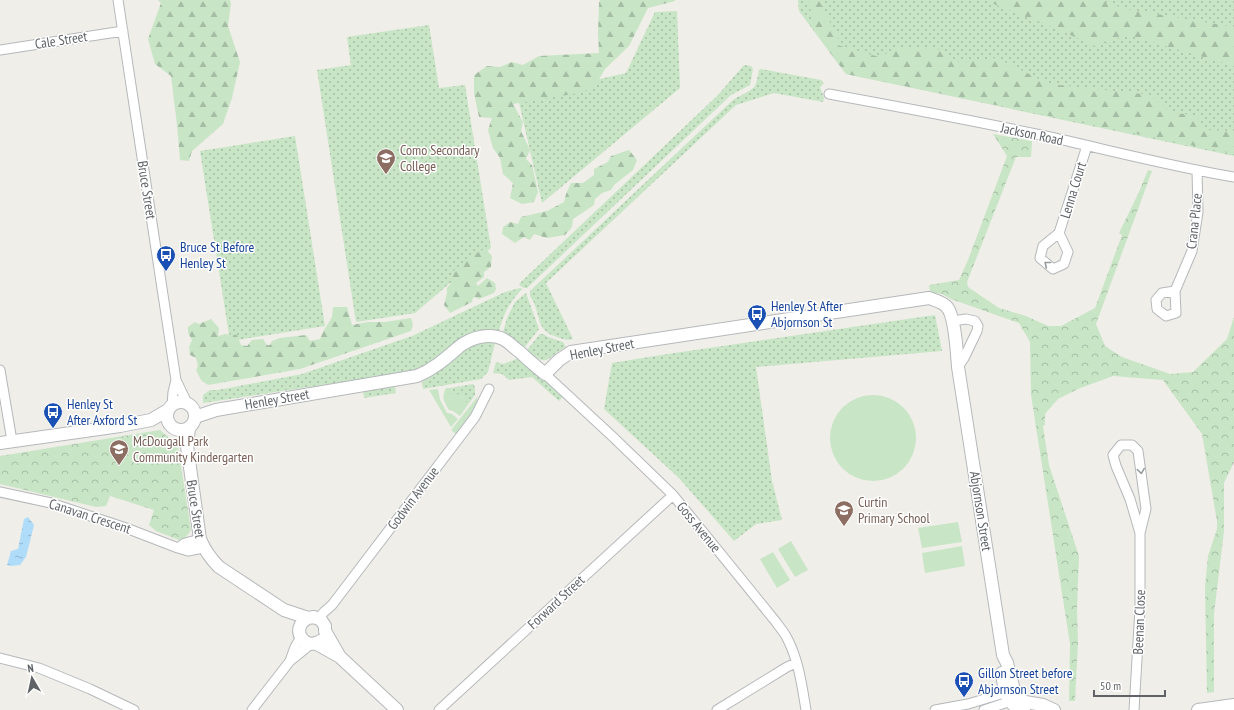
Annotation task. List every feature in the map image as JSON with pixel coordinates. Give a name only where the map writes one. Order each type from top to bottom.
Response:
[{"type":"street","name":"Bruce Street","points":[[118,0],[176,380],[186,419],[187,446],[202,544]]},
{"type":"street","name":"Cale Street","points":[[0,50],[123,31]]},
{"type":"street","name":"Jackson Road","points":[[829,94],[1041,135],[1234,177]]},
{"type":"street","name":"Lenna Court","points":[[1059,233],[1087,146]]},
{"type":"street","name":"Crana Place","points":[[1174,291],[1192,252],[1198,212],[1197,170]]},
{"type":"street","name":"Henley Street","points":[[170,408],[177,402],[186,419],[216,410],[417,376],[427,372],[440,363],[466,342],[484,336],[493,336],[504,339],[545,374],[559,360],[571,352],[929,298],[946,306]]},
{"type":"street","name":"Abjornson Street","points":[[946,306],[951,313],[953,321],[958,367],[1003,654],[1001,663],[1012,696]]},
{"type":"street","points":[[953,321],[970,320],[975,321],[978,326],[974,338],[958,367]]},
{"type":"street","points":[[0,370],[6,442],[120,426],[151,420],[186,419]]},
{"type":"street","name":"Goss Avenue","points":[[545,374],[674,495],[776,622],[788,640],[800,674],[806,710]]},
{"type":"street","name":"Bruce Street","points":[[170,408],[176,380]]},
{"type":"street","name":"Godwin Avenue","points":[[319,623],[324,612],[332,605],[475,417],[489,389]]},
{"type":"street","points":[[151,420],[170,408]]},
{"type":"street","points":[[170,408],[166,415],[167,420],[186,419]]},
{"type":"street","name":"Beenan Close","points":[[1134,710],[1140,608],[1140,533],[1146,509],[1138,451],[1132,445],[1121,445],[1113,455],[1130,499],[1140,533]]},
{"type":"street","name":"Canavan Crescent","points":[[0,492],[51,503],[126,528],[188,551],[202,544]]},
{"type":"street","name":"Forward Street","points":[[439,710],[674,495]]},
{"type":"street","points":[[202,544],[211,559],[219,567],[284,610],[319,623],[340,657],[397,710]]},
{"type":"street","points":[[284,610],[300,632],[303,640],[340,657]]},
{"type":"street","points":[[290,661],[300,632],[301,623],[319,623]]},
{"type":"street","points":[[252,710],[290,661],[322,639],[319,623]]},
{"type":"street","points":[[0,658],[39,668],[90,688],[134,710]]},
{"type":"street","points":[[717,710],[796,663]]},
{"type":"street","points":[[984,710],[1012,696]]},
{"type":"street","points":[[1012,696],[1014,706],[1024,710]]},
{"type":"street","points":[[934,710],[1012,696],[1025,702],[1043,705],[1054,710]]},
{"type":"street","points":[[1198,710],[1234,705]]},
{"type":"green space","points":[[158,0],[230,0],[231,4],[228,26],[240,62],[232,98],[223,124],[192,151],[189,161],[180,160],[171,76],[155,64],[148,39],[161,3]]},
{"type":"green space","points":[[600,0],[675,1],[648,8],[629,46],[605,69],[594,88],[573,94],[513,104],[523,122],[521,131],[530,150],[526,159],[532,165],[538,192],[534,202],[522,204],[510,198],[513,183],[503,174],[500,158],[493,148],[488,130],[492,118],[479,117],[474,93],[474,75],[487,66],[500,67],[512,62],[523,65],[539,56],[599,53],[598,33]]},
{"type":"green space","points":[[798,0],[1234,0],[1234,156],[846,74],[799,11]]},
{"type":"green space","points":[[809,0],[823,0],[822,10],[839,36],[837,45],[879,57],[899,48],[937,49],[959,62],[997,58],[1049,84],[1152,95],[1169,112],[1198,116],[1205,130],[1234,131],[1234,154],[846,74],[814,31]]},
{"type":"green space","points":[[984,0],[1099,0],[1126,9],[1234,27],[1234,66],[1128,35],[1095,46]]},
{"type":"green space","points":[[677,11],[680,88],[542,203],[518,98],[626,73],[655,12]]},
{"type":"green space","points":[[429,25],[439,88],[465,85],[491,248],[415,313],[356,322],[317,70],[351,65],[347,37]]},
{"type":"green space","points":[[744,65],[751,66],[753,69],[750,85],[731,95],[527,288],[519,285],[718,95]]},
{"type":"green space","points":[[761,69],[821,80],[824,83],[820,87],[824,98],[823,102],[774,93],[736,105],[546,283],[573,339],[567,340],[550,334],[545,330],[539,320],[534,302],[530,296],[530,291],[733,100],[753,88],[756,83],[759,70]]},
{"type":"green space","points":[[993,134],[1032,141],[1031,157],[1016,157],[967,282],[968,287],[999,308],[1026,316],[1048,326],[1061,326],[1095,308],[1122,235],[1119,233],[1148,170],[1152,171],[1096,324],[1105,346],[1122,357],[1170,374],[1193,372],[1227,339],[1234,317],[1234,462],[1224,483],[1224,531],[1214,614],[1214,692],[1207,693],[1205,587],[1208,556],[1217,529],[1217,521],[1202,434],[1163,380],[1113,376],[1078,389],[1058,399],[1045,414],[1045,425],[1043,426],[1049,465],[1079,556],[1077,609],[1078,642],[1075,701],[1069,701],[1070,644],[1031,395],[1030,342],[1019,323],[951,299],[942,294],[930,292],[929,285],[959,280],[968,260],[1007,156]]},
{"type":"green space","points":[[295,136],[325,326],[230,341],[200,151]]},
{"type":"green space","points":[[629,150],[637,160],[633,170],[614,185],[611,190],[602,193],[595,199],[594,205],[573,219],[572,227],[565,235],[547,238],[534,234],[530,240],[524,237],[515,243],[502,234],[503,227],[510,222],[518,224],[521,217],[547,211],[564,202],[571,183],[583,183],[594,175],[594,169],[608,162],[611,156]]},
{"type":"green space","points":[[486,249],[492,256],[491,267],[484,272],[484,277],[476,283],[478,286],[487,278],[495,283],[496,289],[494,293],[479,299],[475,297],[473,298],[472,302],[450,313],[444,305],[447,288],[451,283],[451,273],[461,266],[466,259]]},
{"type":"green space","points":[[520,288],[522,289],[505,313],[499,331],[487,330],[469,334],[443,355],[415,371],[203,403],[203,395],[210,390],[218,390],[302,374],[412,336],[505,292]]},
{"type":"green space","points":[[526,293],[539,329],[524,348],[509,335],[503,332],[507,318],[515,302]]},
{"type":"green space","points":[[333,307],[347,307],[352,325],[411,318],[413,325],[411,331],[300,369],[208,385],[201,380],[196,370],[198,366],[196,358],[190,355],[189,347],[192,340],[188,333],[188,327],[195,322],[199,324],[211,319],[219,328],[218,336],[225,334],[237,335],[241,345],[247,346],[252,340],[263,339],[267,345],[270,345],[272,341],[280,338],[306,335],[310,341],[320,339],[332,317]]},
{"type":"green space","points":[[935,315],[942,351],[756,367],[772,481],[782,520],[756,524],[734,541],[679,478],[604,409],[612,363]]},
{"type":"green space","points":[[540,334],[563,342],[566,347],[548,359],[544,360],[534,356],[527,350]]},
{"type":"green space","points":[[484,342],[495,343],[488,372],[481,379],[423,389],[422,383],[425,378],[464,350],[474,344]]},
{"type":"green space","points":[[519,358],[563,396],[559,401],[532,377],[509,380],[502,374],[493,373],[496,362],[503,364]]},
{"type":"green space","points":[[473,384],[475,387],[475,395],[470,402],[466,402],[461,395],[452,400],[448,399],[452,391],[450,388]]},
{"type":"green space","points":[[395,386],[396,393],[364,398],[363,391]]},
{"type":"green space","points":[[446,388],[450,388],[452,391],[448,397],[449,399],[452,400],[454,395],[457,394],[461,395],[466,402],[470,402],[460,416],[449,410],[446,404],[443,397]]},
{"type":"green space","points":[[438,389],[440,400],[447,413],[452,414],[458,419],[451,427],[429,390]]},
{"type":"green space","points":[[873,395],[890,398],[904,407],[913,421],[916,438],[913,455],[904,469],[890,478],[873,481],[856,478],[842,469],[833,455],[830,438],[833,421],[842,407],[856,398]]},
{"type":"green space","points":[[478,396],[477,402],[467,422],[457,435],[451,430]]},
{"type":"green space","points":[[160,430],[169,438],[177,440],[191,530],[186,536],[179,540],[156,531],[149,525],[154,510],[110,496],[106,506],[96,507],[0,484],[0,456]]},
{"type":"green space","points":[[958,522],[962,542],[922,548],[918,528]]},
{"type":"green space","points":[[791,541],[808,570],[795,577],[778,549]]},
{"type":"green space","points":[[962,546],[965,566],[925,573],[922,553]]},
{"type":"green space","points":[[773,552],[790,580],[777,588],[760,559]]},
{"type":"water","points":[[28,517],[34,525],[26,557],[20,565],[7,565],[11,551],[18,549],[24,519]]},
{"type":"place","name":"Como Secondary College","points":[[386,175]]},
{"type":"place","name":"Bruce St Before Henley St","points":[[166,272]]},
{"type":"place","name":"Henley St After Abjornson St","points":[[757,331]]},
{"type":"place","name":"Henley St After Axford St","points":[[53,429]]},
{"type":"place","name":"McDougall Park Community Kindergarten","points":[[119,466]]},
{"type":"place","name":"Curtin Primary School","points":[[844,527]]},
{"type":"place","name":"Gillon Street before Abjornson Street","points":[[964,698]]}]
